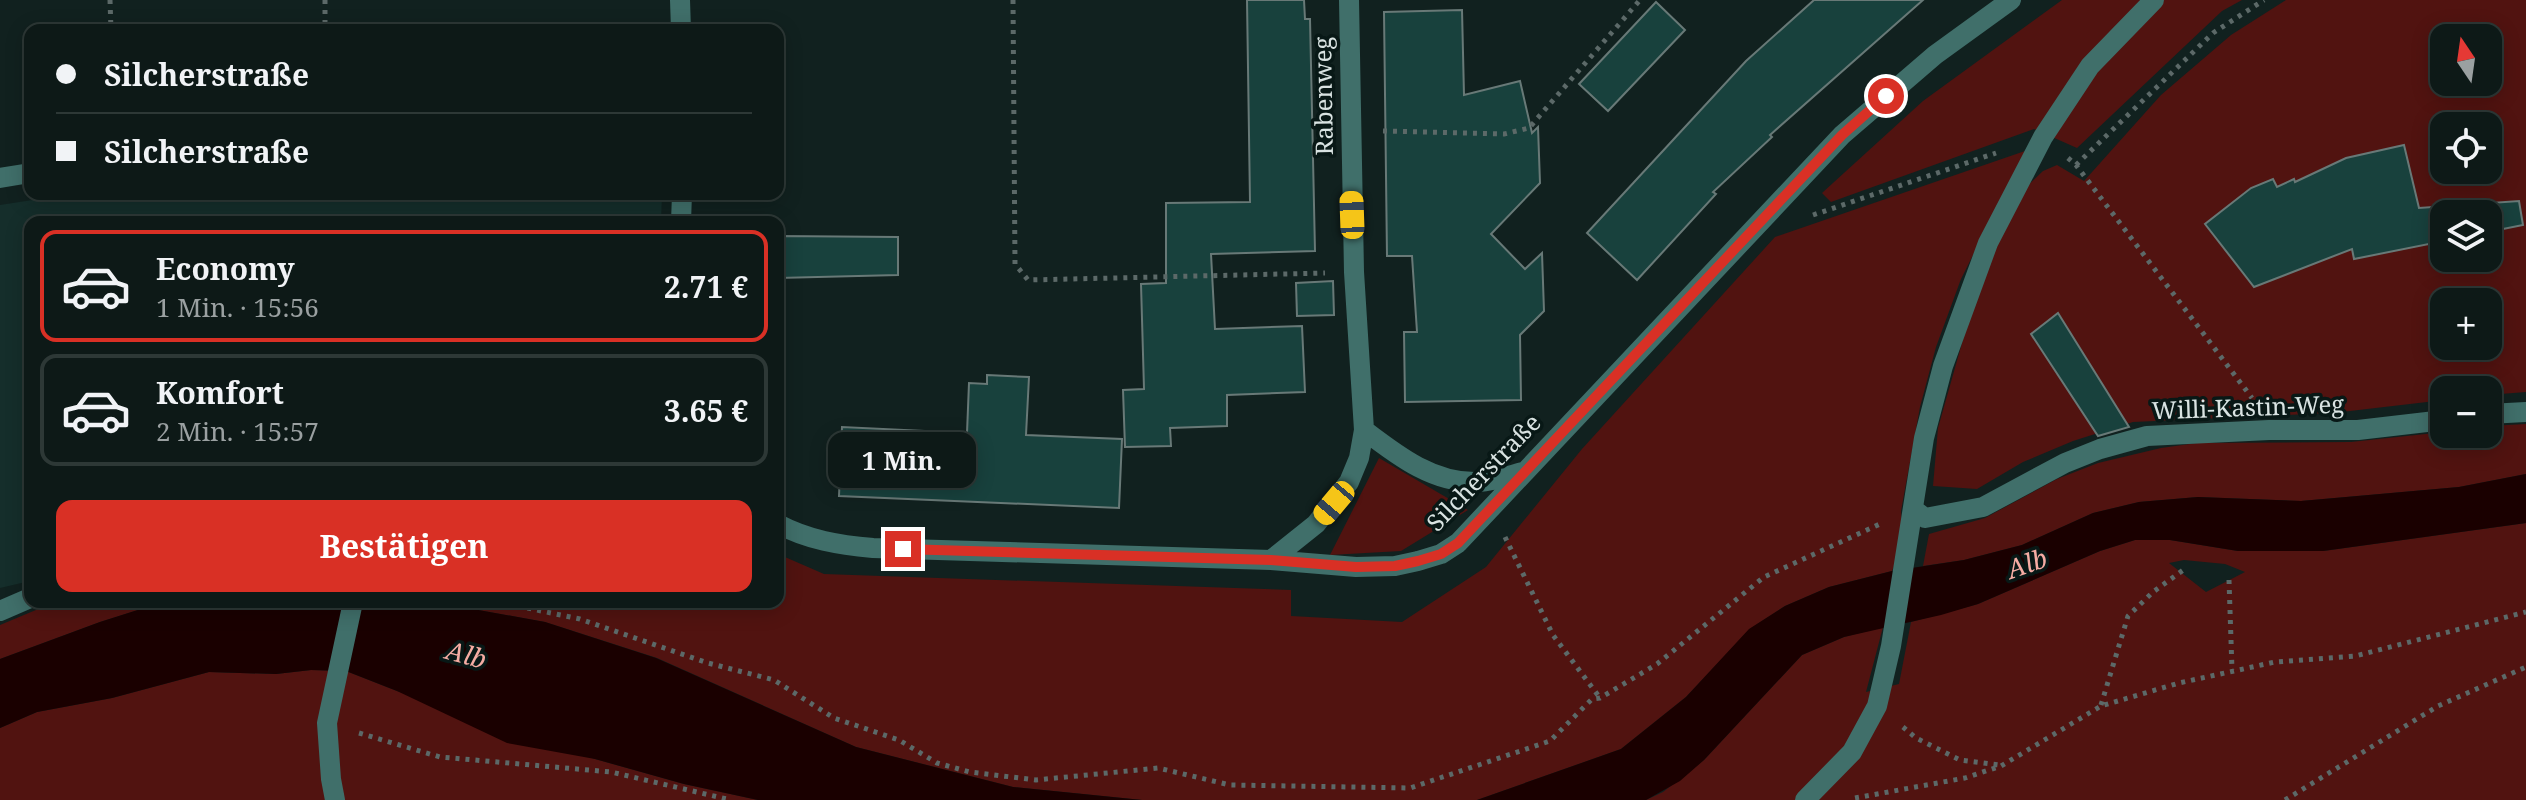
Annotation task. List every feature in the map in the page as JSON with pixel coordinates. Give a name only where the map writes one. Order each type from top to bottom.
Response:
[{"type":"street","points":[[680,0],[681,24]]},
{"type":"street","name":"Rabenweg","points":[[1271,560],[1316,524],[1341,492],[1359,458],[1364,430],[1354,272],[1349,0]]},
{"type":"street","name":"Silcherstraße","points":[[784,527],[799,535],[824,541],[873,548],[1271,560],[1356,567],[1395,566],[1441,554],[1458,543],[1842,135],[1935,55],[2011,0]]},
{"type":"street","points":[[1805,800],[1852,752],[1877,706],[1891,646],[1924,438],[1943,366],[1988,243],[2043,137],[2090,66],[2154,0]]},
{"type":"street","points":[[0,178],[24,174]]},
{"type":"street","points":[[2502,413],[2526,412]]},
{"type":"street","name":"Willi-Kastin-Weg","points":[[1913,509],[1925,518],[1983,507],[2065,463],[2147,436],[2269,430],[2358,430],[2430,422]]},
{"type":"street","points":[[1364,430],[1395,454],[1426,471],[1454,481],[1482,482],[1523,472]]},
{"type":"street","points":[[0,611],[24,601]]},
{"type":"street","points":[[335,800],[327,723],[352,608]]},
{"type":"path","points":[[110,0],[111,24]]},
{"type":"path","points":[[325,0],[325,24]]},
{"type":"path","points":[[1013,0],[1015,264],[1028,280],[1354,272]]},
{"type":"path","points":[[1350,130],[1504,134],[1529,128],[1640,0]]},
{"type":"path","points":[[2076,165],[2213,33],[2264,0]]},
{"type":"path","points":[[1807,217],[2043,137],[2076,165],[2262,411],[2269,430]]},
{"type":"path","points":[[1491,507],[1553,635],[1600,698]]},
{"type":"path","points":[[527,608],[580,619],[708,663],[774,680],[834,718],[899,740],[937,763],[970,772],[1036,780],[1158,768],[1230,785],[1410,788],[1550,741],[1592,699],[1600,698],[1657,664],[1764,577],[1913,509]]},
{"type":"path","points":[[2101,706],[2128,616],[2153,592],[2186,568]]},
{"type":"path","points":[[2229,580],[2232,670]]},
{"type":"path","points":[[1805,800],[1868,796],[1965,778],[2001,766],[2101,706],[2232,670],[2310,658],[2355,656],[2526,612]]},
{"type":"path","points":[[2285,800],[2438,706],[2526,667]]},
{"type":"path","points":[[1877,706],[1916,738],[1960,760],[2001,766]]},
{"type":"path","points":[[327,723],[440,757],[611,772],[731,800]]},
{"type":"shaded area","points":[[2062,0],[2242,0],[2222,11],[2077,148],[2034,129],[1831,202],[1822,193],[1923,101]]},
{"type":"shaded area","points":[[2286,0],[2526,0],[2526,392],[2502,394],[2502,376],[2430,376],[2430,402],[2333,413],[2133,422],[2073,441],[2023,462],[1977,489],[1933,486],[1938,428],[1975,297],[2020,193],[2043,171],[2057,165],[2084,181],[2161,95],[2231,35]]},
{"type":"shaded area","points":[[2025,151],[1961,279],[1936,347],[1920,407],[1901,511],[1903,544],[1892,571],[1829,587],[1785,606],[1750,629],[1686,697],[1621,749],[1477,800],[1142,800],[1013,787],[856,747],[657,658],[545,622],[467,608],[784,608],[784,557],[824,574],[1291,590],[1291,616],[1402,622],[1486,567],[1582,449],[1775,237]]},
{"type":"shaded area","points":[[32,200],[662,200],[661,216],[24,216],[24,582],[0,588],[0,205]]},
{"type":"shaded area","points":[[2526,424],[2526,474],[2459,487],[2301,501],[2198,497],[2139,502],[2093,513],[2022,545],[1964,560],[1923,566],[1929,534],[1985,518],[2057,479],[2098,463],[2197,443],[2351,442],[2430,434],[2430,448],[2502,448],[2502,425]]},
{"type":"shaded area","points":[[1379,458],[1468,510],[1401,551],[1330,555]]},
{"type":"shaded area","points":[[2526,523],[2526,800],[1646,800],[1663,792],[1704,760],[1802,655],[1844,637],[1883,627],[1866,692],[1899,684],[1911,622],[1978,604],[2100,551],[2135,540],[2170,540],[2238,551],[2323,551]],"holes":[[[2184,560],[2225,564],[2245,572],[2206,592],[2169,563]]]},
{"type":"shaded area","points":[[41,608],[144,608],[0,659],[0,625]]},
{"type":"shaded area","points":[[311,670],[346,671],[595,759],[684,784],[758,800],[0,800],[0,728],[37,712],[112,698],[209,672],[276,674]]},
{"type":"water","name":"Alb","points":[[2526,474],[2526,523],[2323,551],[2238,551],[2170,540],[2135,540],[2100,551],[1978,604],[1844,637],[1802,655],[1704,760],[1680,781],[1646,800],[1477,800],[1621,749],[1686,697],[1749,629],[1785,606],[1829,587],[2022,545],[2093,513],[2139,502],[2198,497],[2301,501],[2459,487]]},
{"type":"water","name":"Alb","points":[[144,608],[467,608],[545,622],[656,658],[856,747],[1013,787],[1142,800],[758,800],[684,784],[595,759],[507,743],[397,691],[346,671],[311,670],[276,674],[209,672],[112,698],[37,712],[0,728],[0,659]]},
{"type":"building","points":[[1247,0],[1304,0],[1305,19],[1310,19],[1315,251],[1211,254],[1215,329],[1302,326],[1305,392],[1227,395],[1227,426],[1170,428],[1171,446],[1125,447],[1123,390],[1144,389],[1141,284],[1166,283],[1166,203],[1250,202]]},
{"type":"building","points":[[1814,0],[1923,0],[1770,135],[1772,137],[1713,192],[1716,194],[1637,280],[1587,233],[1746,61]]},
{"type":"building","points":[[1656,2],[1685,30],[1608,111],[1579,84]]},
{"type":"building","points":[[1462,10],[1464,95],[1520,81],[1532,133],[1538,127],[1540,183],[1491,234],[1525,269],[1542,253],[1544,311],[1520,335],[1521,400],[1405,402],[1404,332],[1417,332],[1412,256],[1387,256],[1384,12]]},
{"type":"building","points":[[2404,145],[2419,208],[2430,207],[2430,244],[2354,259],[2352,249],[2254,287],[2205,224],[2251,188],[2273,179],[2277,187],[2294,179],[2295,182],[2346,158]]},
{"type":"building","points":[[2519,201],[2523,225],[2502,229],[2502,202]]},
{"type":"building","points":[[784,236],[898,237],[898,275],[784,278]]},
{"type":"building","points":[[1333,281],[1334,315],[1297,316],[1296,283]]},
{"type":"building","points":[[2058,313],[2129,427],[2098,436],[2031,334]]},
{"type":"building","points":[[987,375],[1029,377],[1026,435],[1122,439],[1119,508],[839,496],[842,427],[967,433],[969,383],[987,384]]},
{"type":"route","points":[[903,549],[1271,560],[1356,567],[1395,566],[1441,554],[1458,543],[1842,135],[1886,96]]}]
